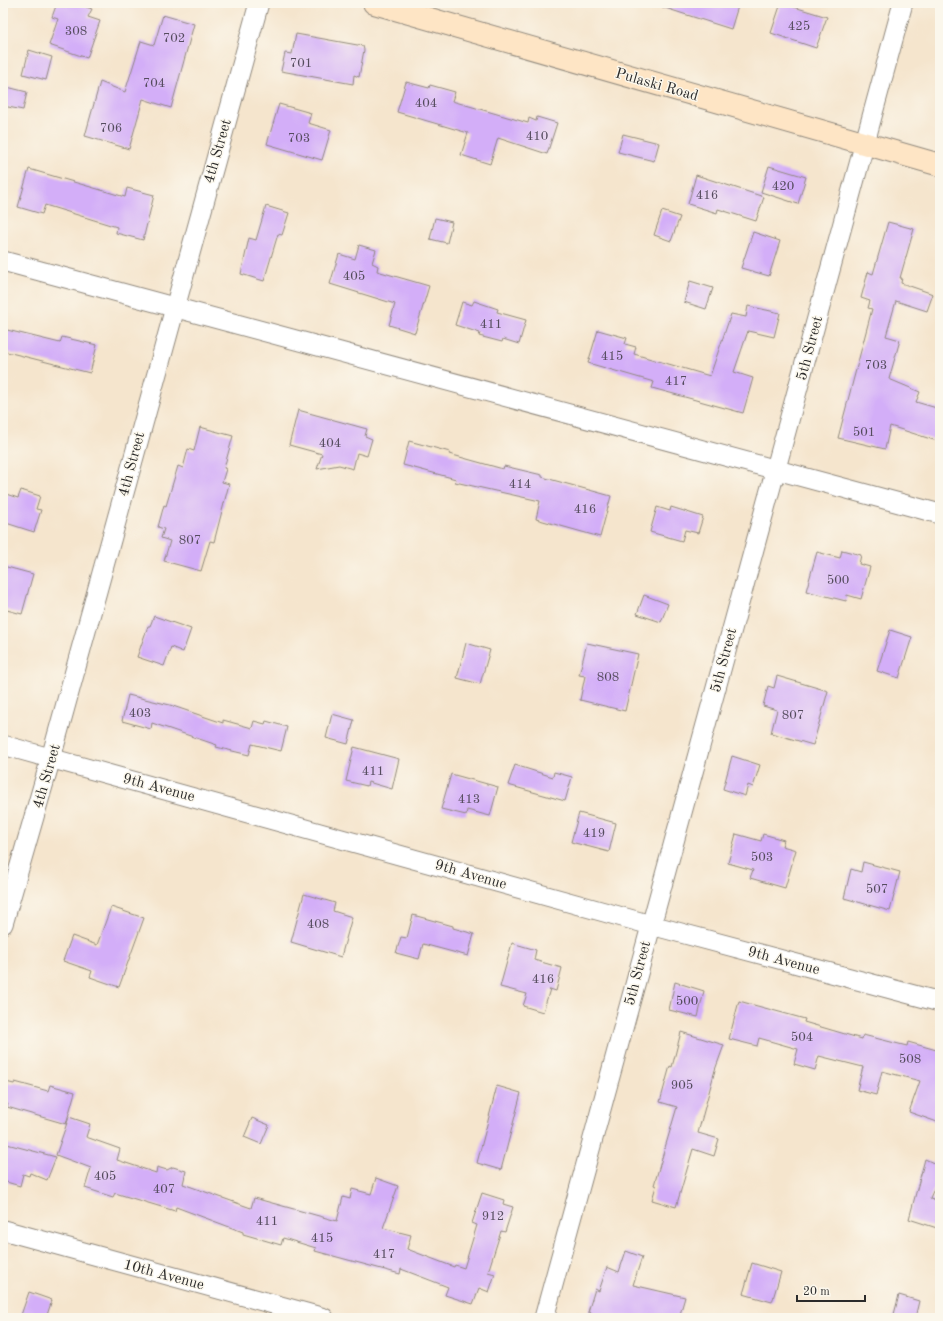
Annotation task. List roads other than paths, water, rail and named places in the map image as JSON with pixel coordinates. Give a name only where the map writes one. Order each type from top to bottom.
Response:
[{"type":"main road","name":"Pulaski Road","points":[[374,3],[940,165]]},
{"type":"street","name":"4th Street","points":[[3,924],[51,758],[259,3]]},
{"type":"street","name":"5th Street","points":[[544,1318],[903,3]]},
{"type":"street","points":[[3,261],[940,514]]},
{"type":"street","name":"9th Avenue","points":[[3,745],[651,925],[940,1002]]},
{"type":"street","name":"10th Avenue","points":[[3,1230],[324,1318]]}]
